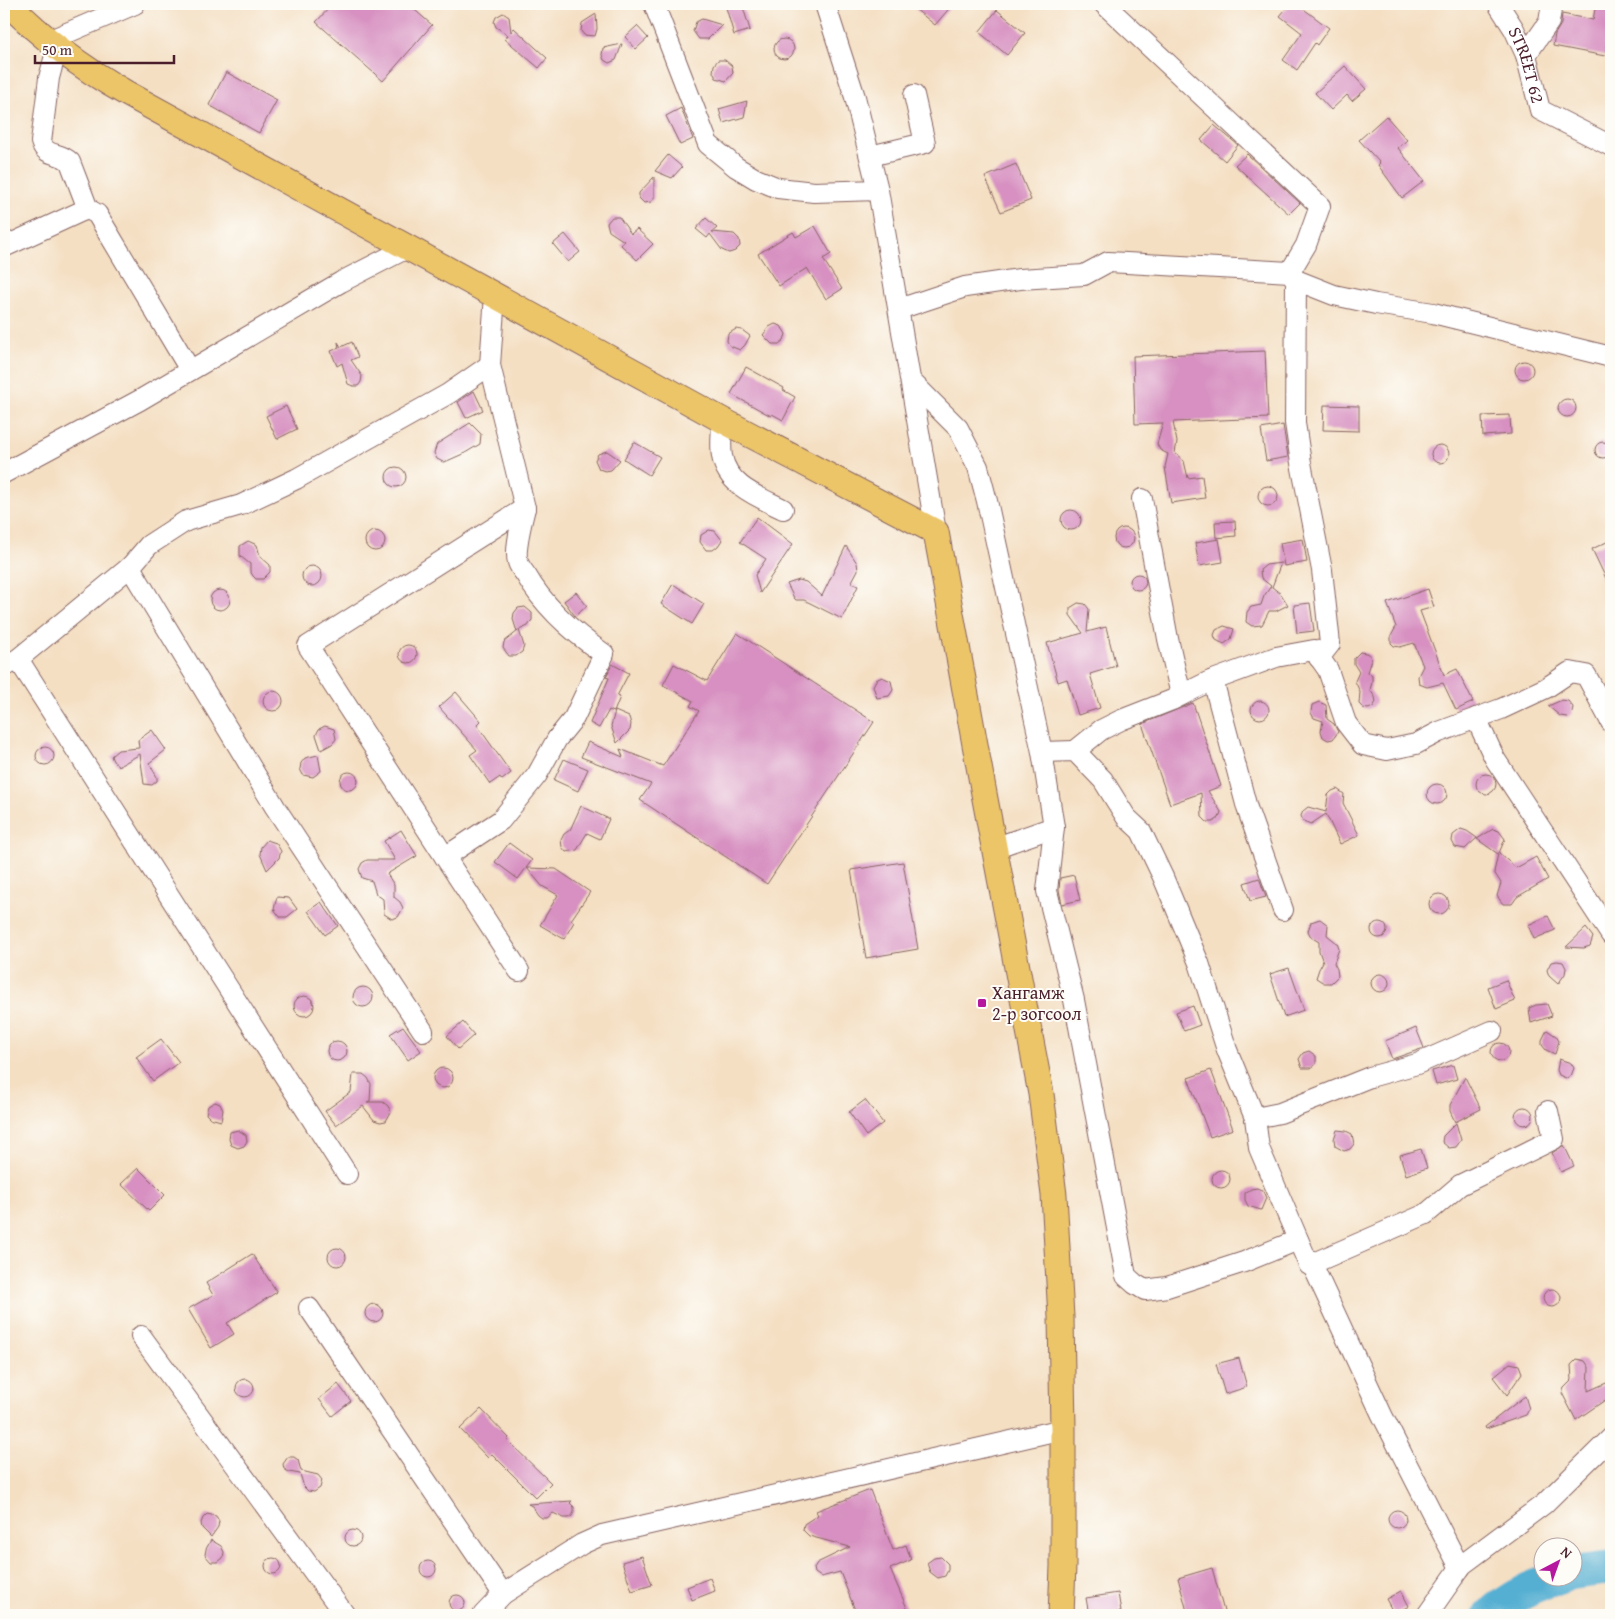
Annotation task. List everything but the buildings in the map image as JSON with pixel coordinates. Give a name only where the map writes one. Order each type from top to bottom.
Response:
[{"type":"main road","points":[[9,4],[53,45],[92,73],[126,93],[722,420],[936,532],[1041,1094],[1054,1194],[1061,1318],[1063,1429],[1061,1615]]},
{"type":"street","points":[[135,4],[53,45],[40,142],[43,149],[49,153],[66,158],[70,162],[88,209],[96,214],[190,370]]},
{"type":"street","points":[[654,4],[708,144],[736,167],[756,179],[778,188],[814,192],[878,190]]},
{"type":"street","points":[[824,4],[855,97],[878,190],[936,532]]},
{"type":"street","points":[[1104,4],[1320,206],[1293,276],[1296,423],[1301,463],[1322,570],[1330,644],[1319,658]]},
{"type":"street","name":"STREET 62","points":[[1498,4],[1514,29],[1526,55],[1540,110],[1611,146]]},
{"type":"street","points":[[1526,55],[1549,22],[1552,4]]},
{"type":"street","points":[[870,156],[925,142],[914,95]]},
{"type":"street","points":[[4,247],[88,209]]},
{"type":"street","points":[[4,473],[131,404],[341,282],[409,247]]},
{"type":"street","points":[[899,309],[965,287],[1020,279],[1084,275],[1108,262],[1293,276],[1334,295],[1433,313],[1610,354]]},
{"type":"street","points":[[445,857],[501,820],[537,775],[557,739],[574,718],[604,654],[591,645],[552,610],[534,589],[517,560],[520,528],[525,508],[490,365],[495,295]]},
{"type":"street","points":[[347,1174],[11,663],[130,567],[149,545],[186,521],[241,505],[296,479],[448,394],[490,365]]},
{"type":"street","points":[[911,381],[958,428],[978,467],[1042,752],[1054,827],[1047,891],[1074,1000],[1126,1276],[1145,1290],[1167,1286],[1244,1262],[1298,1240]]},
{"type":"street","points":[[722,420],[722,456],[727,470],[744,490],[783,509]]},
{"type":"street","points":[[1142,499],[1168,639],[1181,695]]},
{"type":"street","points":[[519,971],[308,646],[525,508]]},
{"type":"street","points":[[130,567],[275,807],[423,1031]]},
{"type":"street","points":[[1042,752],[1075,751],[1101,730],[1214,680],[1276,657],[1314,650],[1328,670],[1346,724],[1363,745],[1387,750],[1416,744],[1476,718],[1501,710],[1546,688],[1570,672],[1586,675],[1611,722]]},
{"type":"street","points":[[1214,680],[1246,808],[1283,910]]},
{"type":"street","points":[[1476,718],[1495,759],[1611,935]]},
{"type":"street","points":[[1075,751],[1102,780],[1126,816],[1140,832],[1163,877],[1199,963],[1227,1050],[1255,1118],[1259,1148],[1308,1265],[1426,1214],[1460,1185],[1554,1138],[1548,1111]]},
{"type":"street","points":[[994,848],[1054,827]]},
{"type":"street","points":[[1255,1118],[1280,1113],[1370,1077],[1417,1064],[1492,1031]]},
{"type":"street","points":[[1312,1264],[1382,1415],[1460,1568]]},
{"type":"street","points":[[309,1308],[503,1594]]},
{"type":"street","points":[[141,1336],[345,1615]]},
{"type":"street","points":[[483,1615],[503,1594],[582,1544],[602,1535],[1063,1429]]},
{"type":"street","points":[[1426,1615],[1460,1568],[1544,1504],[1611,1438]]},
{"type":"waterway","points":[[1582,1572],[1611,1568]]},
{"type":"waterway","points":[[1490,1615],[1507,1602],[1537,1586]]},
{"type":"place","name":"Хангамж 2-р зогсоол","points":[[982,1003]]}]
